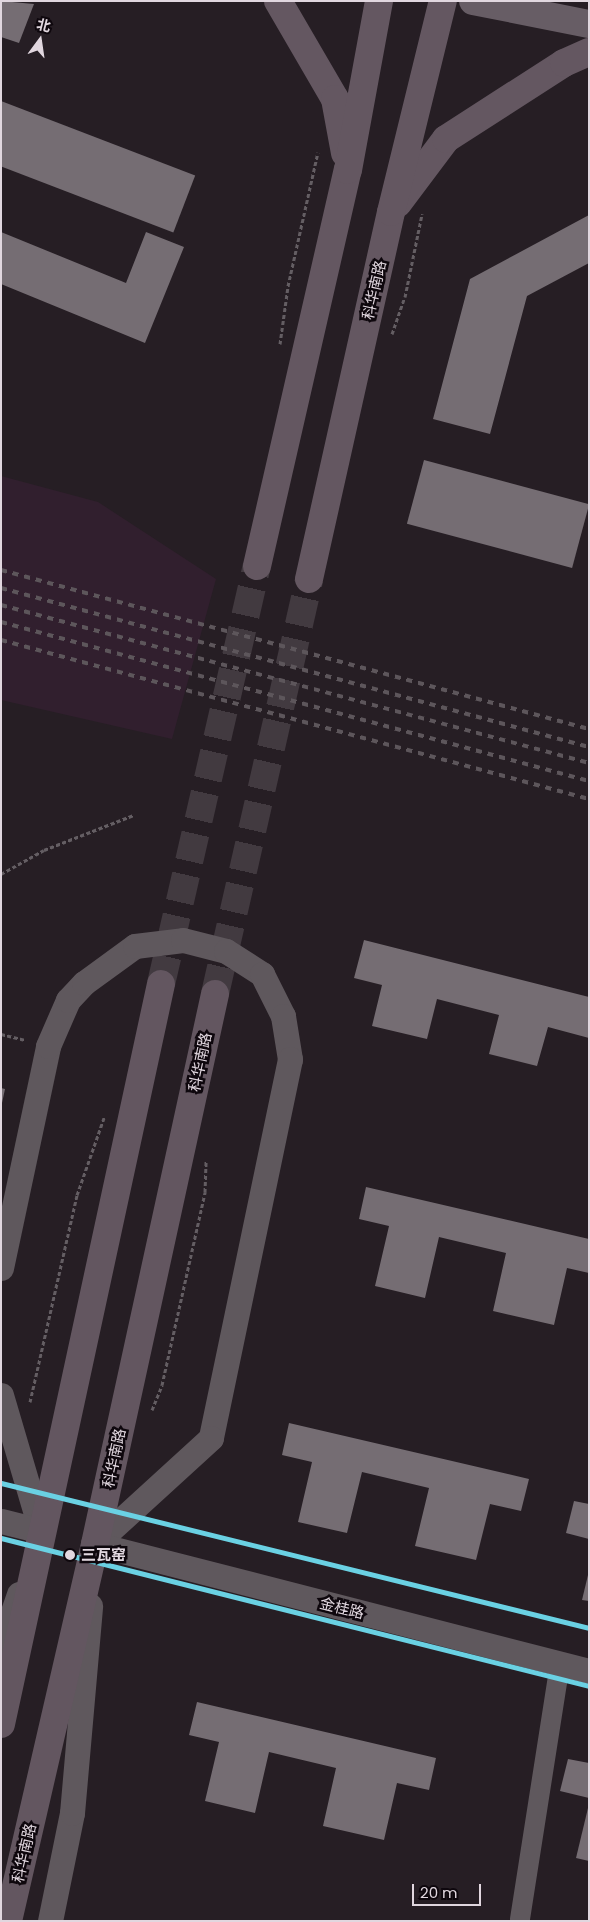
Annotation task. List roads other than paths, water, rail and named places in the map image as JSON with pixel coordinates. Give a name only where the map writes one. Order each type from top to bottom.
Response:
[{"type":"highway","points":[[1,1724],[41,1531],[161,984]]},
{"type":"highway","name":"科华南路","points":[[8,1921],[95,1544],[215,994]]},
{"type":"main road","points":[[278,1],[335,99],[348,170]]},
{"type":"main road","points":[[257,566],[348,170],[379,1]]},
{"type":"main road","name":"科华南路","points":[[309,579],[391,212],[443,1]]},
{"type":"main road","points":[[473,1],[589,24]]},
{"type":"main road","points":[[391,212],[446,139],[564,62],[589,52]]},
{"type":"street","points":[[1,1268],[48,1046],[68,1000],[84,983],[135,946],[183,940],[226,951],[262,974],[283,1016],[290,1058],[211,1438],[95,1544],[72,1813],[50,1921]]},
{"type":"street","points":[[1,1395],[41,1531],[1,1646]]},
{"type":"street","points":[[1,1521],[41,1531]]},
{"type":"street","name":"金桂路","points":[[95,1544],[589,1671]]},
{"type":"street","points":[[520,1919],[560,1664]]},
{"type":"tunnel","points":[[161,984],[257,566]]},
{"type":"tunnel","points":[[215,994],[309,579]]},
{"type":"railway","points":[[1,570],[589,729]]},
{"type":"railway","points":[[1,588],[589,747]]},
{"type":"railway","points":[[1,605],[589,763]]},
{"type":"railway","points":[[1,622],[589,781]]},
{"type":"railway","points":[[1,640],[589,799]]},
{"type":"place","name":"三瓦窑","points":[[70,1555]]}]
